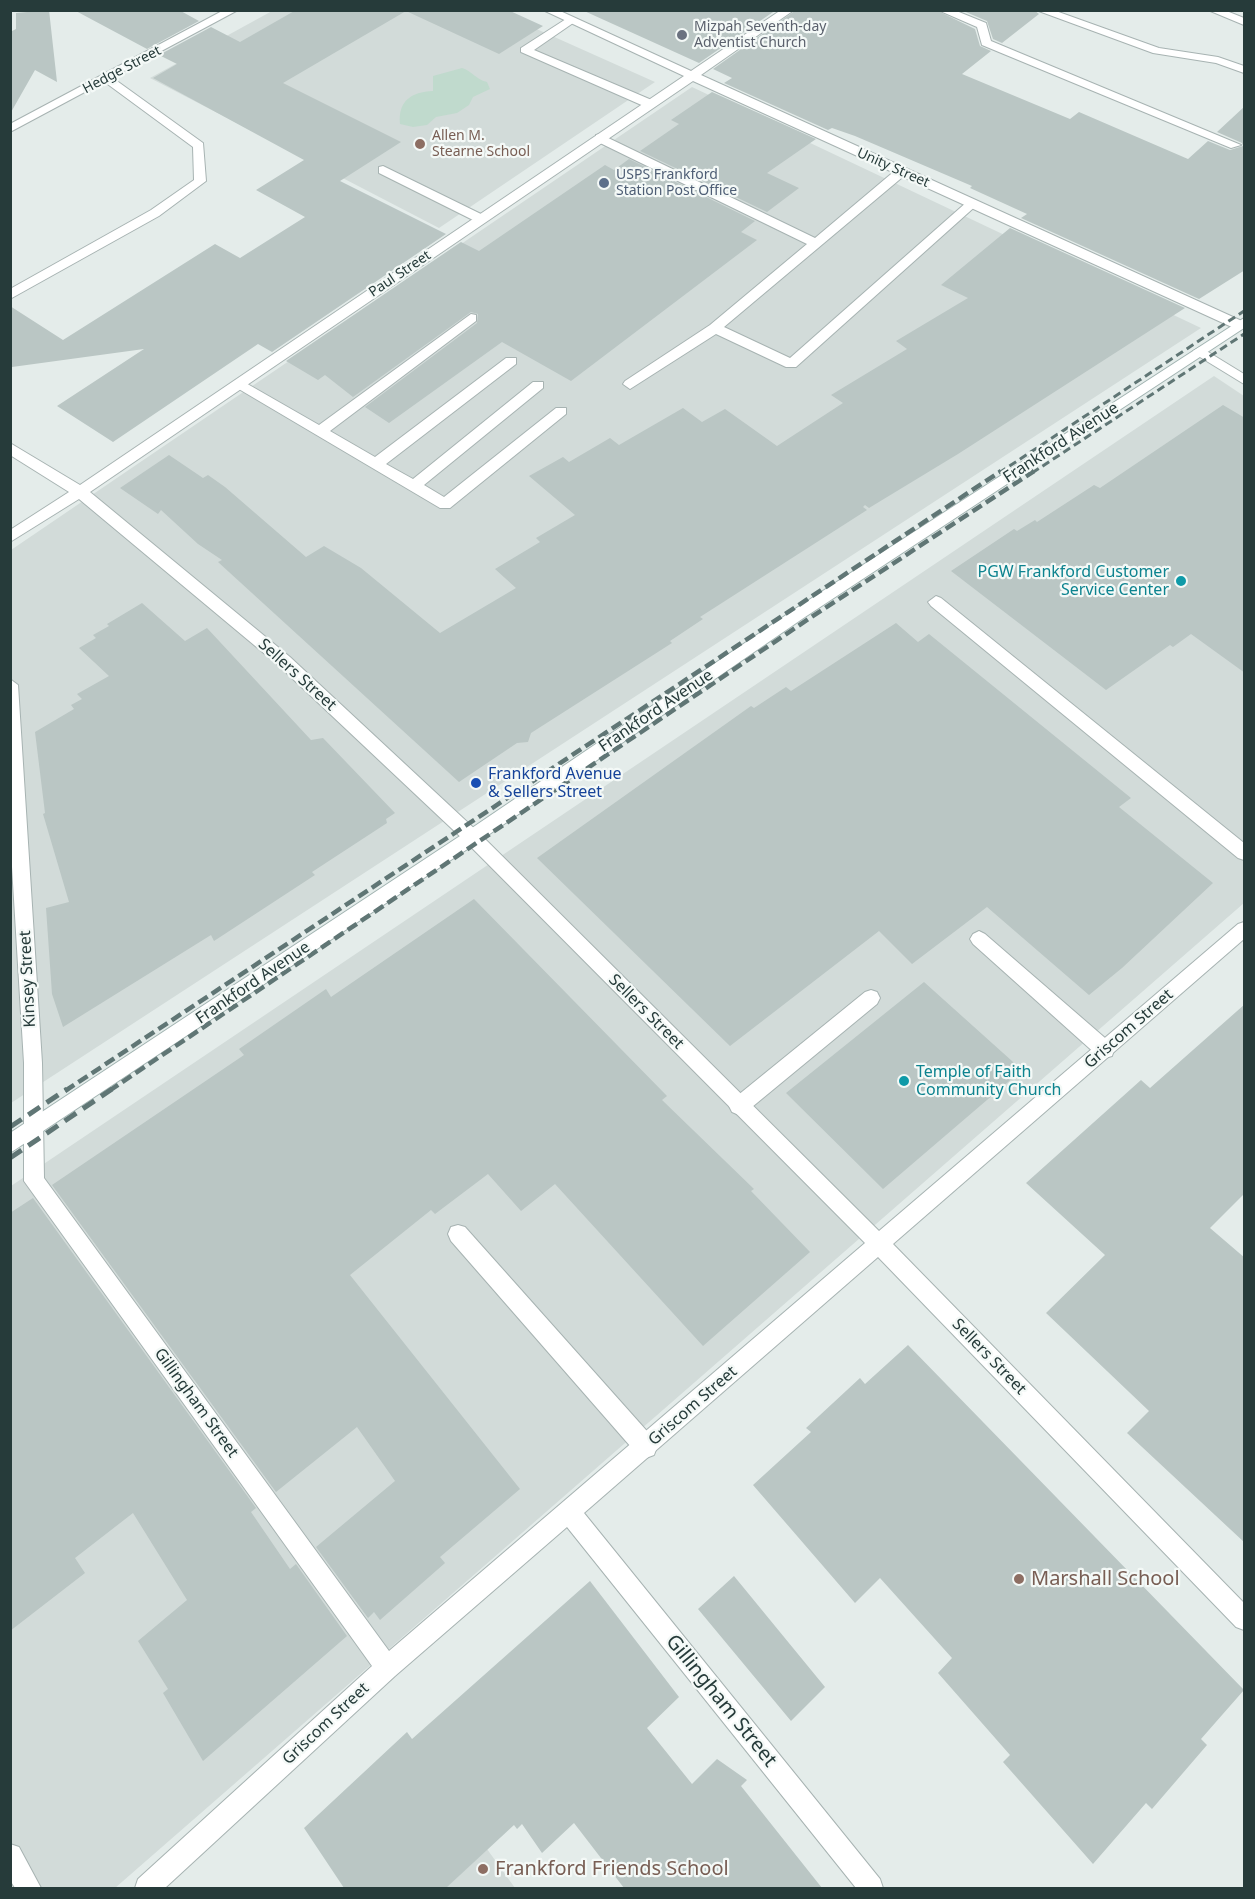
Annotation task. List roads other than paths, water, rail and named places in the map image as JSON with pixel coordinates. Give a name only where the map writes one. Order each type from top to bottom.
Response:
[{"type":"street","name":"Hedge Street","points":[[10,129],[233,10]]},
{"type":"street","name":"Unity Street","points":[[548,10],[901,172],[1242,323]]},
{"type":"street","name":"Paul Street","points":[[10,537],[80,492],[789,10]]},
{"type":"street","points":[[943,10],[982,25],[986,43],[1235,145]]},
{"type":"street","points":[[1041,10],[1157,51],[1218,60],[1245,70]]},
{"type":"street","points":[[1213,10],[1245,22]]},
{"type":"street","points":[[570,21],[525,50],[650,104]]},
{"type":"street","points":[[10,295],[155,213],[200,181],[199,146],[105,78]]},
{"type":"street","points":[[600,138],[816,243]]},
{"type":"street","points":[[383,170],[481,219]]},
{"type":"street","points":[[630,384],[715,328],[901,172]]},
{"type":"street","points":[[715,328],[790,364],[972,204]]},
{"type":"street","points":[[320,432],[471,318]]},
{"type":"street","name":"Frankford Avenue","points":[[10,1144],[472,837],[800,613],[1242,323]]},
{"type":"street","points":[[1200,351],[1245,380]]},
{"type":"street","points":[[376,464],[511,361]]},
{"type":"street","points":[[239,384],[445,504],[561,411]]},
{"type":"street","points":[[414,486],[538,385]]},
{"type":"street","name":"Sellers Street","points":[[10,448],[80,492],[284,661],[472,837],[879,1244],[1245,1619]]},
{"type":"street","points":[[936,602],[1245,853]]},
{"type":"street","name":"Kinsey Street","points":[[10,685],[33,1063],[33,1130]]},
{"type":"street","name":"Griscom Street","points":[[147,1888],[387,1668],[570,1513],[1245,929]]},
{"type":"street","points":[[979,939],[1105,1050]]},
{"type":"street","points":[[740,1106],[871,998]]},
{"type":"street","name":"Gillingham Street","points":[[33,1130],[34,1181],[387,1668]]},
{"type":"street","points":[[458,1234],[646,1447]]},
{"type":"street","name":"Gillingham Street","points":[[570,1513],[871,1888]]},
{"type":"street","points":[[10,1856],[29,1888]]},
{"type":"railway","points":[[999,473],[1244,311]]},
{"type":"railway","points":[[1032,473],[1244,334]]},
{"type":"railway","points":[[65,1091],[1001,471]]},
{"type":"railway","points":[[109,1091],[810,618],[1034,471]]},
{"type":"railway","points":[[10,1127],[67,1089]]},
{"type":"railway","points":[[10,1158],[112,1089]]},
{"type":"place","name":"Mizpah Seventh-day Adventist Church","points":[[682,35]]},
{"type":"place","name":"Allen M. Stearne School","points":[[420,144]]},
{"type":"place","name":"USPS Frankford Station Post Office","points":[[604,183]]},
{"type":"place","name":"PGW Frankford Customer Service Center","points":[[1181,581]]},
{"type":"place","name":"Frankford Avenue & Sellers Street","points":[[476,783]]},
{"type":"place","name":"Temple of Faith Community Church","points":[[904,1081]]},
{"type":"place","name":"Marshall School","points":[[1019,1579]]},
{"type":"place","name":"Frankford Friends School","points":[[483,1869]]}]
